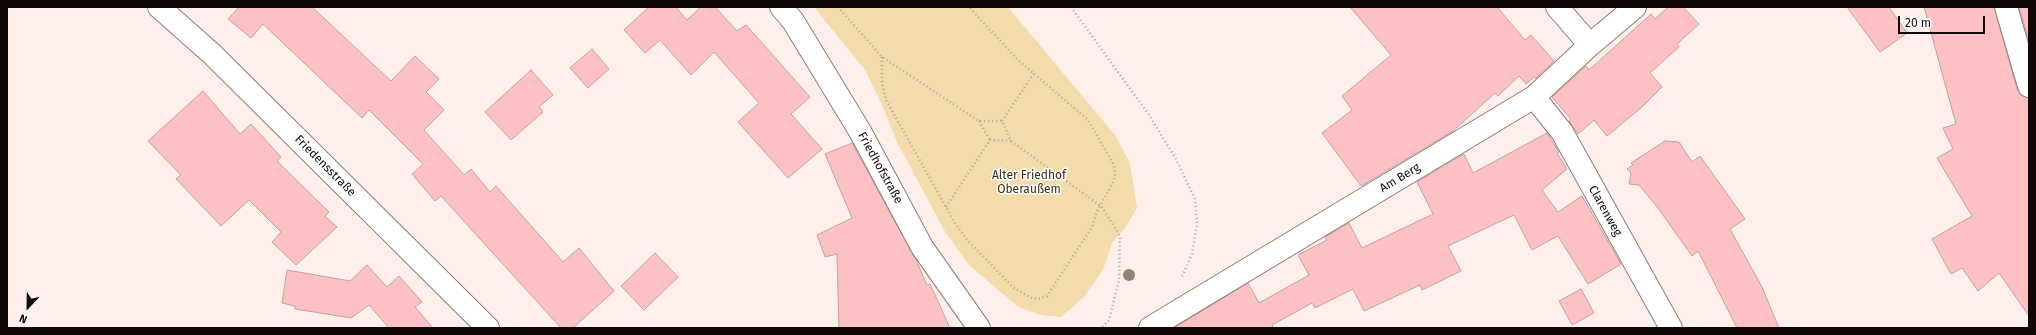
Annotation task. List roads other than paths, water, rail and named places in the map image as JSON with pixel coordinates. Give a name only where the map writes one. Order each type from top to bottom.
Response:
[{"type":"street","name":"Friedensstraße","points":[[160,7],[212,54],[488,328]]},
{"type":"street","name":"Friedhofstraße","points":[[781,7],[793,21],[861,133],[922,247],[979,328]]},
{"type":"street","points":[[1557,7],[1590,45]]},
{"type":"street","name":"Am Berg","points":[[1150,328],[1534,97],[1590,45],[1635,7]]},
{"type":"street","points":[[2006,7],[2029,86]]},
{"type":"street","name":"Clarenweg","points":[[1534,97],[1562,132],[1671,328]]},
{"type":"park label","name":"Alter Friedhof Oberaußem","points":[[1029,183]]}]
